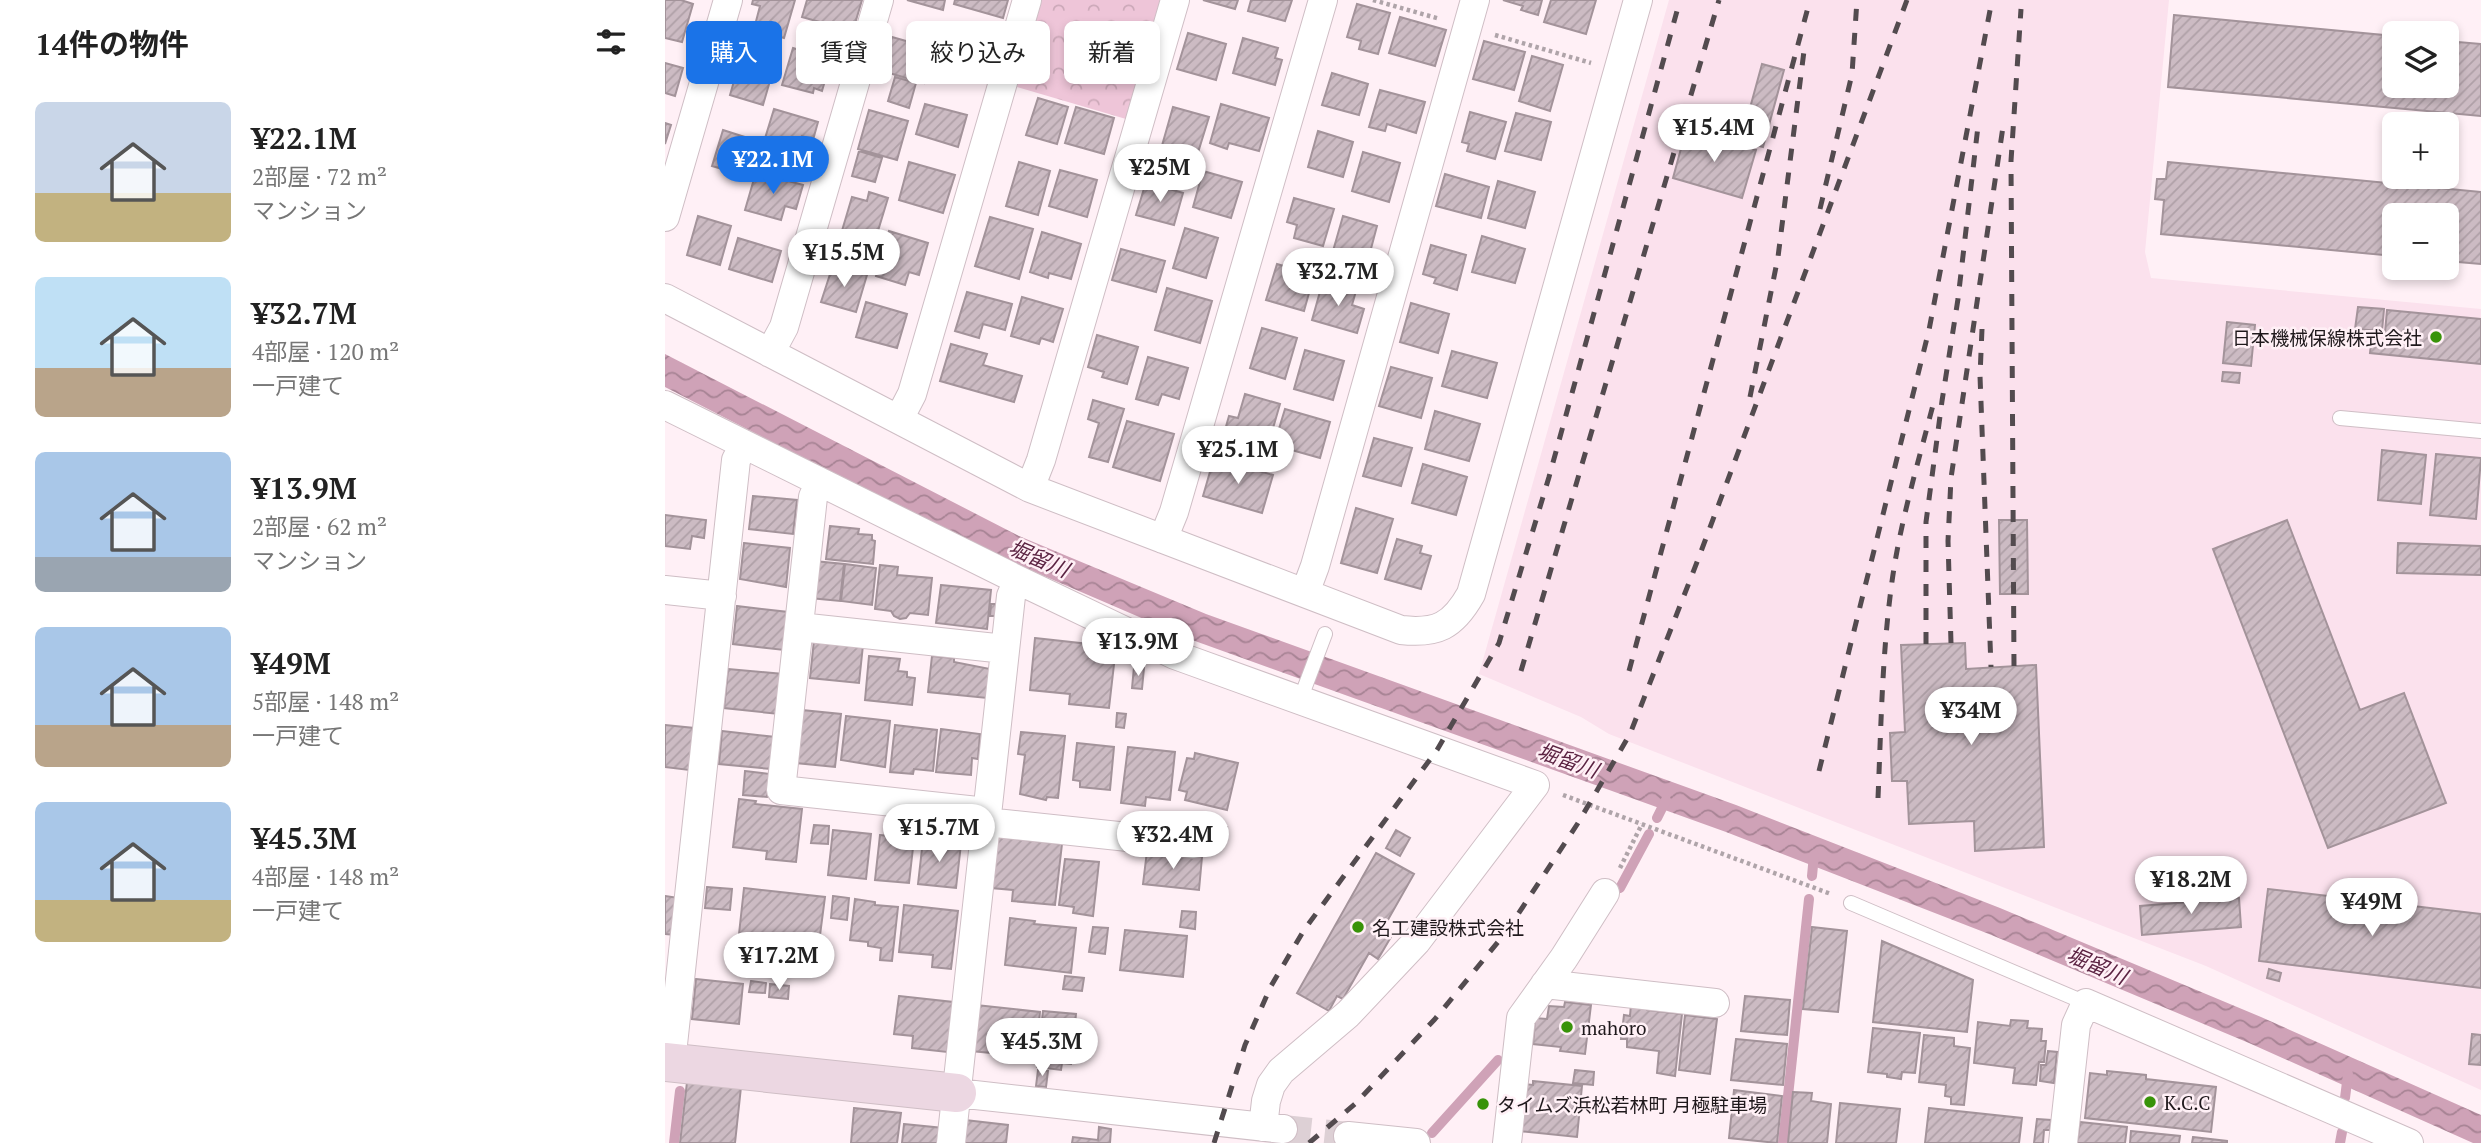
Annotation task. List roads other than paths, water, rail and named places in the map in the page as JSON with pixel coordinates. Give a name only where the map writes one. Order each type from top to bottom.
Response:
[{"type":"street","points":[[665,217],[728,0]]},
{"type":"street","points":[[771,353],[784,327],[879,0]]},
{"type":"street","points":[[899,419],[912,394],[1027,0]]},
{"type":"street","points":[[1030,488],[1041,460],[1175,0]]},
{"type":"street","points":[[1163,539],[1174,512],[1323,0]]},
{"type":"street","points":[[1305,593],[1315,566],[1475,0]]},
{"type":"street","points":[[665,298],[1030,488],[1401,630],[1422,633],[1443,627],[1460,613],[1471,594],[1638,0]]},
{"type":"street","points":[[665,405],[1175,655],[1302,696],[1535,785],[1416,942],[1349,1014],[1282,1071],[1271,1085],[1266,1101],[1273,1128],[668,1062],[674,958],[722,596],[736,460],[744,444]]},
{"type":"street","points":[[820,482],[813,497],[781,790],[1194,844]]},
{"type":"street","points":[[951,1143],[1011,596],[1018,580]]},
{"type":"street","points":[[665,590],[722,596]]},
{"type":"street","points":[[799,627],[1005,649]]},
{"type":"street","points":[[1507,1143],[1521,1018],[1605,893]]},
{"type":"street","points":[[1545,984],[1715,1003]]},
{"type":"street","points":[[2063,1143],[2076,1025],[2086,1003],[2409,1143]]},
{"type":"street","points":[[1348,1136],[1416,1143]]},
{"type":"lane","points":[[2340,418],[2481,431]]},
{"type":"lane","points":[[1302,696],[1325,634]]},
{"type":"lane","points":[[1851,903],[2086,1003]]},
{"type":"water","name":"堀留川","points":[[665,354],[1019,536],[1206,614],[1736,805],[2000,908],[2261,1017],[2481,1115],[2481,1143],[2473,1143],[2249,1043],[1989,934],[1726,832],[1195,641],[979,548],[665,387]]},
{"type":"waterway","points":[[1657,818],[1666,800]]},
{"type":"waterway","points":[[1620,888],[1649,834]]},
{"type":"waterway","points":[[1812,876],[1814,855]]},
{"type":"waterway","points":[[1783,1143],[1809,899]]},
{"type":"waterway","points":[[1432,1133],[1498,1060]]},
{"type":"waterway","points":[[2345,1098],[2348,1074]]},
{"type":"waterway","points":[[674,1143],[680,1091]]},
{"type":"waterway","points":[[2340,1143],[2342,1132]]},
{"type":"tunnel","points":[[1283,1129],[1348,1136]]},
{"type":"railway","points":[[1214,1143],[1245,1045],[1271,986],[1304,930],[1437,750],[1499,643],[1549,477],[1680,0]]},
{"type":"railway","points":[[1521,671],[1719,0]]},
{"type":"railway","points":[[1629,671],[1810,0]]},
{"type":"railway","points":[[1820,209],[1852,74],[1857,0]]},
{"type":"railway","points":[[1309,1143],[1355,1104],[1435,1019],[1507,931],[1578,823],[1630,734],[1907,0]]},
{"type":"railway","points":[[1819,771],[1929,330],[1992,0]]},
{"type":"railway","points":[[2014,666],[2011,161],[2021,9]]},
{"type":"railway","points":[[1750,397],[1778,257],[1804,51]]},
{"type":"railway","points":[[1951,643],[1948,541],[1951,478],[2004,120]]},
{"type":"railway","points":[[1926,644],[1926,522],[1958,299],[1978,126]]},
{"type":"railway","points":[[1982,329],[1980,376],[1991,667]]},
{"type":"railway","points":[[1878,798],[1884,667],[1894,565],[1934,401]]},
{"type":"place","name":"日本機械保線株式会社","points":[[2436,337]]},
{"type":"place","name":"名工建設株式会社","points":[[1358,927]]},
{"type":"place","name":"mahoro","points":[[1567,1027]]},
{"type":"place","name":"K.C.C","points":[[2150,1102]]},
{"type":"place","name":"タイムズ浜松若林町 月極駐車場","points":[[1483,1104]]}]
